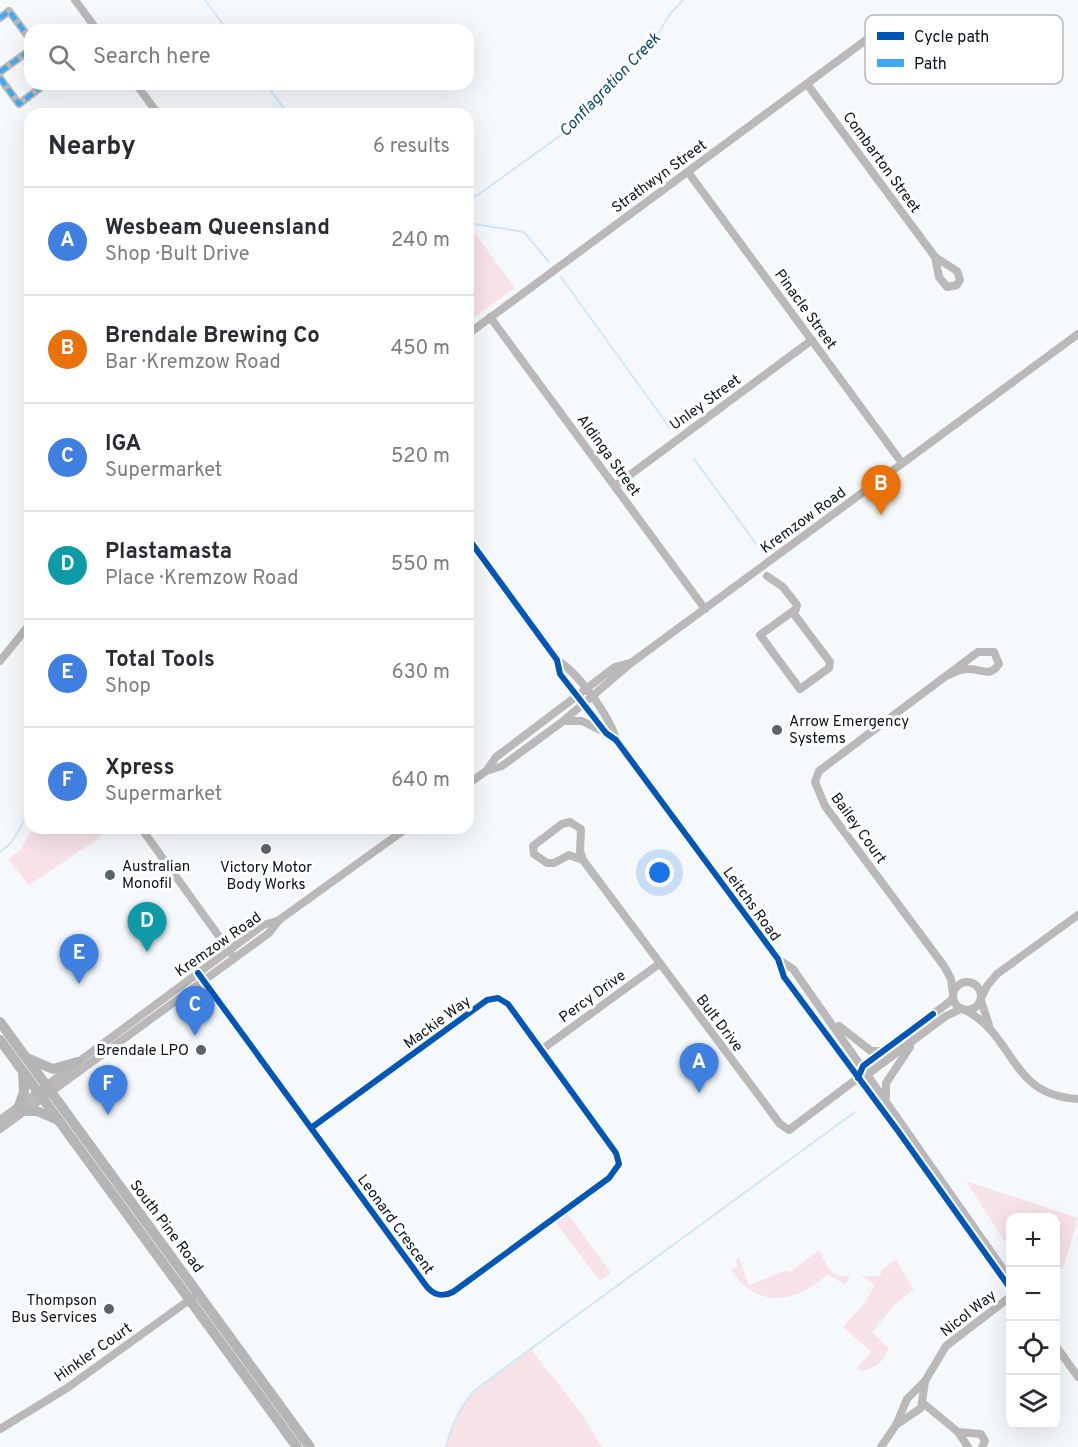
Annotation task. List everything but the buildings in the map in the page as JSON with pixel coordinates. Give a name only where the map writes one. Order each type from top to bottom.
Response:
[{"type":"highway","name":"South Pine Road","points":[[0,1022],[24,1056],[58,1120],[310,1447]]},
{"type":"highway","name":"South Pine Road","points":[[0,1040],[23,1071],[45,1093],[194,1296],[297,1447]]},
{"type":"highway","points":[[24,1056],[36,1064],[53,1069],[77,1062]]},
{"type":"highway","points":[[23,1071],[22,1109],[38,1111],[58,1120]]},
{"type":"street","points":[[75,0],[93,24]]},
{"type":"street","points":[[0,18],[9,11],[24,31]]},
{"type":"street","name":"Strathwyn Street","points":[[474,329],[865,41]]},
{"type":"street","points":[[0,72],[24,54]]},
{"type":"street","points":[[0,78],[19,104],[37,90]]},
{"type":"street","name":"Combarton Street","points":[[807,84],[935,257]]},
{"type":"street","points":[[140,90],[154,108]]},
{"type":"street","name":"Pinacle Street","points":[[688,172],[902,463]]},
{"type":"street","name":"Aldinga Street","points":[[490,317],[705,609]]},
{"type":"street","name":"Kremzow Road","points":[[486,771],[502,766],[562,722],[631,663],[1078,334]]},
{"type":"street","name":"Unley Street","points":[[615,486],[812,340]]},
{"type":"street","name":"Leitchs Road","points":[[474,546],[557,660],[568,667],[592,698],[613,727],[616,740]]},
{"type":"street","points":[[767,576],[783,587],[797,605],[796,609],[794,614],[830,662],[829,668],[800,689],[760,635],[796,609]]},
{"type":"street","points":[[0,661],[24,631]]},
{"type":"street","name":"Bailey Court","points":[[946,676],[969,669],[987,673],[994,671],[999,664],[999,657],[994,652],[978,652],[819,771],[815,782],[825,806],[944,966],[951,980],[953,996]]},
{"type":"street","name":"Leitchs Road","points":[[557,660],[560,674],[606,733],[616,740],[778,959],[784,977],[1006,1281]]},
{"type":"street","name":"Kremzow Road","points":[[474,780],[486,771],[496,758],[615,667],[631,663]]},
{"type":"street","points":[[562,722],[570,719],[582,721],[606,733]]},
{"type":"street","points":[[570,822],[580,829],[580,851],[583,860],[569,855],[547,863],[534,854],[533,846],[562,824],[570,822]]},
{"type":"street","points":[[145,834],[235,958]]},
{"type":"street","name":"Kremzow Road","points":[[45,1093],[77,1062],[229,950],[263,926],[279,920],[399,834]]},
{"type":"street","name":"Bult Drive","points":[[583,860],[780,1124],[789,1130],[858,1078]]},
{"type":"street","points":[[858,1078],[868,1074],[946,1016],[974,1009],[997,974],[1078,915]]},
{"type":"street","name":"Kremzow Road","points":[[0,1120],[22,1109],[204,981],[269,933],[279,920]]},
{"type":"street","name":"Leitchs Road","points":[[778,959],[793,969],[1006,1272]]},
{"type":"street","name":"Percy Drive","points":[[541,1050],[659,964]]},
{"type":"street","name":"Bailey Court","points":[[944,966],[970,983]]},
{"type":"street","name":"Leonard Crescent","points":[[198,973],[428,1287],[439,1295],[453,1292],[609,1178],[619,1164]]},
{"type":"street","points":[[858,1078],[863,1066],[953,996],[957,987],[997,974]]},
{"type":"street","points":[[970,983],[979,989],[990,1027],[1030,1082],[1046,1093],[1078,1099]]},
{"type":"street","points":[[953,996],[963,1010],[990,1027]]},
{"type":"street","name":"Mackie Way","points":[[311,1128],[491,998],[506,1002],[616,1153],[619,1164]]},
{"type":"street","points":[[816,1001],[859,1044],[871,1051],[883,1051]]},
{"type":"street","points":[[886,1099],[886,1083],[914,1041]]},
{"type":"street","name":"Kremzow Road","points":[[0,1130],[22,1109]]},
{"type":"street","name":"Hinkler Court","points":[[0,1429],[67,1388],[194,1296]]},
{"type":"street","name":"Nicol Way","points":[[906,1406],[907,1399],[925,1381],[946,1346],[1006,1301]]},
{"type":"street","points":[[1060,1352],[1078,1377]]},
{"type":"street","name":"Nicol Way","points":[[915,1412],[922,1401],[925,1381]]},
{"type":"street","points":[[912,1395],[922,1401],[937,1418],[958,1432],[968,1447]]},
{"type":"street","points":[[881,1447],[906,1406],[915,1412],[937,1418]]},
{"type":"street","points":[[896,1425],[915,1412]]},
{"type":"street","points":[[958,1432],[981,1434],[985,1441],[983,1447]]},
{"type":"shaded area","points":[[474,232],[515,288],[474,318]]},
{"type":"shaded area","points":[[30,834],[105,834],[29,885],[8,859],[21,849]]},
{"type":"shaded area","points":[[966,1181],[1078,1218],[1064,1265],[1060,1270],[1060,1213],[1006,1213],[1006,1244]]},
{"type":"shaded area","points":[[565,1210],[611,1273],[600,1281],[553,1219]]},
{"type":"shaded area","points":[[819,1250],[830,1270],[838,1275],[850,1276],[845,1285],[828,1274],[800,1293],[779,1298],[768,1297],[747,1288],[731,1271],[738,1266],[735,1260],[739,1258],[749,1285],[787,1270],[789,1273]]},
{"type":"shaded area","points":[[896,1260],[914,1289],[895,1304],[872,1333],[889,1348],[879,1364],[862,1371],[857,1368],[871,1352],[843,1327],[864,1304],[875,1285],[861,1276],[880,1276],[882,1270]]},
{"type":"shaded area","points":[[531,1349],[581,1413],[602,1447],[446,1447],[459,1413],[468,1400],[489,1379]]},
{"type":"waterway","points":[[205,0],[223,24]]},
{"type":"waterway","name":"Conflagration Creek","points":[[474,198],[568,130],[658,34],[670,14],[683,0]]},
{"type":"waterway","points":[[270,90],[284,108]]},
{"type":"waterway","points":[[474,224],[524,232],[549,262]]},
{"type":"waterway","points":[[561,277],[670,428]]},
{"type":"waterway","points":[[694,459],[757,545]]},
{"type":"waterway","name":"Conflagration Creek","points":[[0,852],[11,843],[24,821]]},
{"type":"waterway","points":[[446,1447],[457,1416],[476,1389],[855,1112]]},
{"type":"marked path","points":[[0,18],[9,11],[24,31]]},
{"type":"marked path","points":[[0,72],[24,54]]},
{"type":"marked path","points":[[0,78],[19,104],[37,90]]},
{"type":"cycle path","points":[[474,546],[557,660],[560,674],[606,733],[616,740],[778,959],[784,977],[1006,1282]]},
{"type":"cycle path","points":[[198,973],[427,1287],[436,1294],[446,1295],[453,1292],[609,1178],[619,1164],[616,1153],[508,1004],[498,998],[487,1000],[311,1128]]},
{"type":"cycle path","points":[[858,1078],[863,1066],[933,1014]]},
{"type":"place","name":"Brendale Brewing Co","points":[[881,515]]},
{"type":"place","name":"Arrow Emergency Systems","points":[[777,730]]},
{"type":"place","name":"Victory Motor Body Works","points":[[266,849]]},
{"type":"place","name":"Australian Monofil","points":[[110,875]]},
{"type":"place","name":"Plastamasta","points":[[147,952]]},
{"type":"place","name":"Total Tools","points":[[79,984]]},
{"type":"place","name":"IGA","points":[[195,1036]]},
{"type":"place","name":"Brendale LPO","points":[[201,1050]]},
{"type":"place","name":"Wesbeam Queensland","points":[[699,1093]]},
{"type":"place","name":"Xpress","points":[[108,1115]]},
{"type":"place","name":"Thompson Bus Services","points":[[109,1309]]}]
